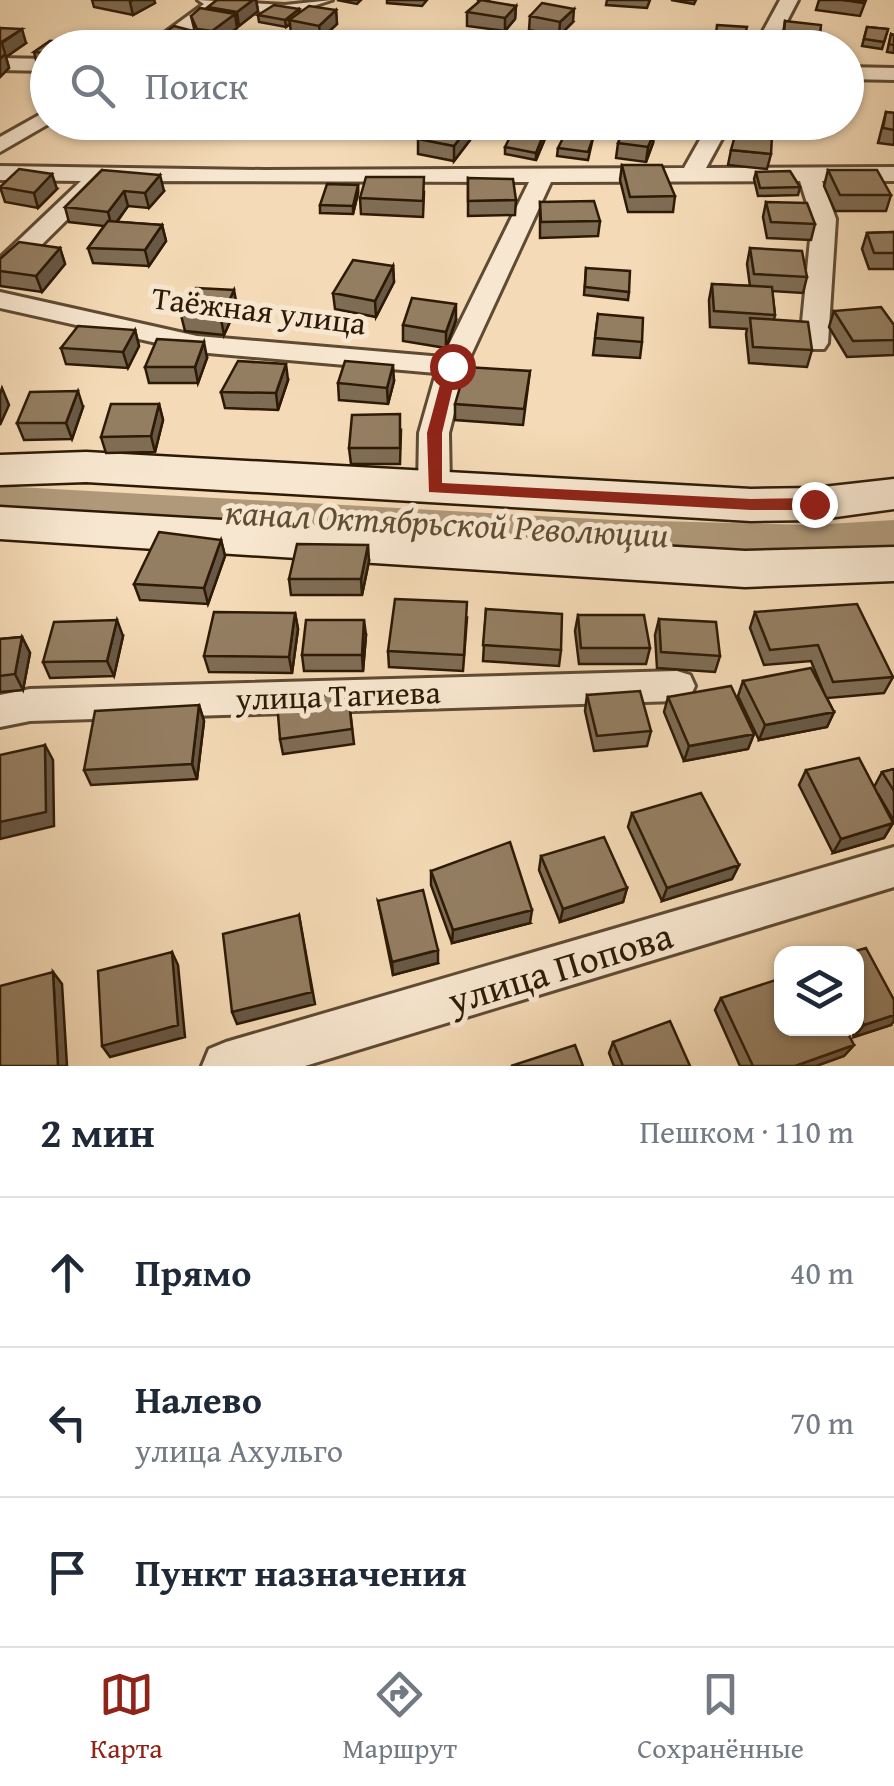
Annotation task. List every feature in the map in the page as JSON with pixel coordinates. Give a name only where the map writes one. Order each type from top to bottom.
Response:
[{"type":"main road","points":[[0,470],[86,467],[751,505],[814,504],[894,494]]},
{"type":"main road","points":[[0,523],[745,569],[894,564]]},
{"type":"street","points":[[176,30],[213,1],[285,10],[323,0]]},
{"type":"street","points":[[772,30],[788,0]]},
{"type":"street","points":[[0,64],[30,65]]},
{"type":"street","points":[[864,73],[894,74]]},
{"type":"street","points":[[0,146],[30,127]]},
{"type":"street","points":[[691,175],[711,140]]},
{"type":"street","points":[[0,173],[894,174]]},
{"type":"street","points":[[808,173],[824,218],[814,342]]},
{"type":"street","points":[[0,272],[101,175]]},
{"type":"street","points":[[434,488],[434,433],[452,366],[543,176]]},
{"type":"street","name":"Таёжная улица","points":[[0,300],[197,344],[452,366]]},
{"type":"street","name":"улица Тагиева","points":[[0,712],[30,705],[677,686]]},
{"type":"street","name":"улица Попова","points":[[226,1066],[894,867]]},
{"type":"building","points":[[217,0],[253,0],[237,12],[208,7]]},
{"type":"building","points":[[481,0],[516,6],[505,18],[467,12]]},
{"type":"building","points":[[542,3],[574,9],[560,22],[530,16]]},
{"type":"building","points":[[274,5],[299,9],[285,20],[258,15]]},
{"type":"building","points":[[309,6],[336,10],[319,26],[289,20]]},
{"type":"building","points":[[200,8],[235,14],[213,30],[197,29],[191,16]]},
{"type":"building","points":[[785,21],[821,25],[821,30],[784,30]]},
{"type":"building","points":[[717,25],[747,27],[746,30],[716,30]]},
{"type":"building","points":[[867,27],[888,29],[884,42],[864,39]]},
{"type":"building","points":[[0,28],[22,29],[0,43]]},
{"type":"building","points":[[886,112],[894,113],[894,130],[883,128]]},
{"type":"building","points":[[423,140],[459,140],[454,146]]},
{"type":"building","points":[[508,140],[541,140],[536,153],[505,147]]},
{"type":"building","points":[[562,140],[592,140],[588,152],[558,148]]},
{"type":"building","points":[[619,140],[651,140],[648,147],[618,143]]},
{"type":"building","points":[[734,140],[772,140],[771,154],[731,150]]},
{"type":"building","points":[[622,165],[662,165],[675,196],[630,197]]},
{"type":"building","points":[[19,169],[52,174],[34,193],[0,187]]},
{"type":"building","points":[[102,170],[160,175],[145,193],[124,191],[108,212],[65,207]]},
{"type":"building","points":[[828,170],[877,170],[891,195],[840,195]]},
{"type":"building","points":[[790,171],[800,187],[760,188],[756,172]]},
{"type":"building","points":[[366,177],[424,177],[423,201],[360,198]]},
{"type":"building","points":[[468,178],[513,179],[516,200],[468,201]]},
{"type":"building","points":[[327,184],[358,185],[353,206],[320,205]]},
{"type":"building","points":[[594,201],[600,221],[541,222],[540,202]]},
{"type":"building","points":[[766,202],[807,203],[815,224],[771,222]]},
{"type":"building","points":[[108,221],[162,225],[145,250],[88,248]]},
{"type":"building","points":[[894,232],[894,253],[874,253],[867,233]]},
{"type":"building","points":[[19,242],[60,248],[36,276],[0,271],[0,259]]},
{"type":"building","points":[[750,248],[802,251],[807,277],[754,274]]},
{"type":"building","points":[[353,260],[393,266],[375,301],[333,293]]},
{"type":"building","points":[[586,268],[630,271],[629,292],[585,287]]},
{"type":"building","points":[[712,284],[772,287],[775,315],[714,311]]},
{"type":"building","points":[[196,288],[234,290],[221,319],[181,315]]},
{"type":"building","points":[[412,298],[456,304],[446,332],[403,325]]},
{"type":"building","points":[[881,307],[894,325],[894,340],[853,341],[834,311]]},
{"type":"building","points":[[598,314],[643,318],[642,342],[595,338]]},
{"type":"building","points":[[750,318],[808,322],[812,350],[753,347]]},
{"type":"building","points":[[78,326],[135,330],[123,352],[61,348]]},
{"type":"building","points":[[157,339],[204,342],[195,367],[145,367]]},
{"type":"building","points":[[238,361],[286,364],[276,393],[221,392]]},
{"type":"building","points":[[345,361],[393,365],[387,388],[338,383]]},
{"type":"building","points":[[466,367],[530,371],[524,409],[455,404]]},
{"type":"building","points":[[78,391],[66,423],[17,423],[30,392]]},
{"type":"building","points":[[111,404],[159,404],[151,436],[101,437]]},
{"type":"building","points":[[400,414],[400,448],[349,448],[352,415]]},
{"type":"building","points":[[159,532],[221,540],[204,588],[134,584]]},
{"type":"building","points":[[297,544],[368,545],[361,579],[289,579]]},
{"type":"building","points":[[395,599],[467,602],[464,655],[388,651]]},
{"type":"building","points":[[857,604],[893,677],[833,682],[818,645],[770,650],[755,612]]},
{"type":"building","points":[[486,609],[562,614],[561,650],[483,645]]},
{"type":"building","points":[[214,612],[295,613],[289,657],[204,656]]},
{"type":"building","points":[[578,615],[644,615],[650,648],[581,648]]},
{"type":"building","points":[[659,619],[716,622],[720,656],[661,652]]},
{"type":"building","points":[[117,620],[107,661],[43,662],[54,622]]},
{"type":"building","points":[[306,620],[364,620],[362,655],[302,655]]},
{"type":"building","points":[[22,637],[15,674],[0,676],[0,639]]},
{"type":"building","points":[[811,668],[834,712],[765,725],[743,681]]},
{"type":"building","points":[[731,686],[754,734],[689,746],[668,697]]},
{"type":"building","points":[[640,691],[651,731],[597,736],[587,695]]},
{"type":"building","points":[[348,692],[352,729],[280,739],[277,702]]},
{"type":"building","points":[[199,705],[192,764],[84,770],[95,711]]},
{"type":"building","points":[[45,745],[46,812],[0,822],[0,755]]},
{"type":"building","points":[[859,758],[893,823],[841,839],[806,770]]},
{"type":"building","points":[[894,769],[894,791],[882,772]]},
{"type":"building","points":[[701,793],[739,865],[667,888],[632,813]]},
{"type":"building","points":[[604,837],[627,888],[563,909],[541,856]]},
{"type":"building","points":[[510,842],[532,910],[453,930],[431,871]]},
{"type":"building","points":[[423,890],[438,950],[392,962],[378,901]]},
{"type":"building","points":[[299,915],[312,992],[232,1012],[223,934]]},
{"type":"building","points":[[864,949],[894,1000],[894,1015],[864,1025]]},
{"type":"building","points":[[172,952],[178,1025],[102,1046],[98,971]]},
{"type":"building","points":[[53,972],[58,1066],[0,1066],[0,986]]},
{"type":"building","points":[[774,981],[774,1036],[849,1036],[854,1045],[795,1066],[753,1066],[721,998]]},
{"type":"building","points":[[670,1021],[690,1066],[623,1066],[613,1042]]},
{"type":"building","points":[[575,1045],[583,1066],[511,1066]]},
{"type":"waterway","name":"канал Октябрьской Революции","points":[[0,499],[614,534],[812,539],[894,534]]},
{"type":"route","points":[[452,366],[434,433],[434,488],[751,505],[814,504]]}]
